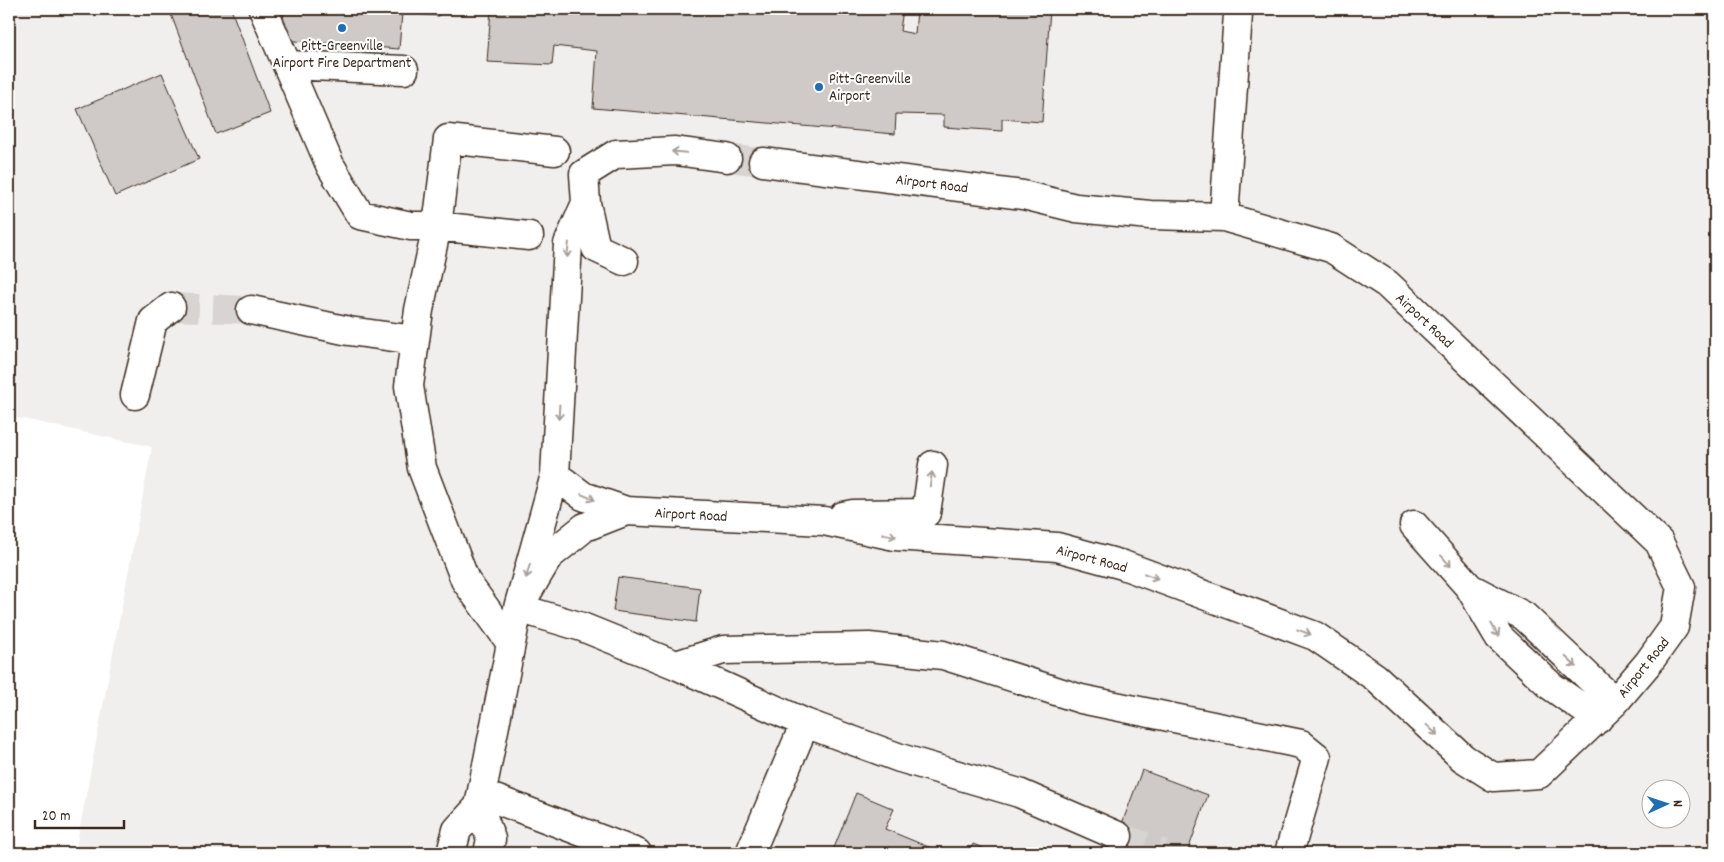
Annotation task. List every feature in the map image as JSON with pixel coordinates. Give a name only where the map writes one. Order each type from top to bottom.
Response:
[{"type":"street","points":[[263,9],[330,165],[360,215],[411,226],[437,226],[529,236]]},
{"type":"street","points":[[1224,217],[1238,14]]},
{"type":"street","points":[[287,65],[404,70]]},
{"type":"street","points":[[510,642],[465,580],[422,468],[409,386],[419,310],[437,226],[448,139],[555,150]]},
{"type":"street","name":"Airport Road","points":[[480,800],[510,642],[555,475],[568,244],[586,203],[584,174],[616,154],[674,151],[727,158]]},
{"type":"street","name":"Airport Road","points":[[555,475],[583,496],[626,511],[824,521],[895,536],[1058,547],[1123,565],[1316,636],[1375,678],[1463,758],[1493,777],[1539,774],[1607,710],[1649,662],[1674,628],[1682,588],[1659,542],[1387,284],[1331,248],[1224,217],[1150,215],[1076,208],[1023,195],[763,162]]},
{"type":"street","points":[[586,203],[596,248],[624,261]]},
{"type":"street","points":[[135,395],[153,322],[171,307]]},
{"type":"street","points":[[252,310],[349,330],[415,340]]},
{"type":"street","points":[[824,521],[853,514],[926,513],[933,465]]},
{"type":"street","name":"Airport Road","points":[[518,608],[549,556],[585,527],[626,511]]},
{"type":"street","points":[[1414,525],[1470,588],[1499,638],[1551,686],[1607,710]]},
{"type":"street","points":[[518,608],[582,627],[676,665],[806,723],[900,758],[1019,793],[1118,836]]},
{"type":"street","points":[[676,665],[724,650],[869,648],[943,655],[1081,699],[1301,744],[1317,757],[1289,853]]},
{"type":"street","points":[[750,853],[806,723]]},
{"type":"street","points":[[452,853],[457,830],[480,800]]},
{"type":"street","points":[[480,800],[491,839],[488,853]]},
{"type":"street","points":[[480,800],[638,853]]},
{"type":"shaded area","name":"Pitt-Greenville Airport","points":[[9,9],[1715,9],[1715,853],[75,853],[152,447],[9,416]]},
{"type":"building","points":[[169,9],[231,9],[270,113],[216,134]]},
{"type":"building","name":"Pitt-Greenville Airport Fire Department","points":[[284,9],[439,9],[439,16],[402,13],[399,49],[282,40]]},
{"type":"building","name":"Pitt-Greenville Airport","points":[[491,9],[903,9],[900,31],[915,34],[917,9],[1050,9],[1042,122],[1002,119],[1002,131],[944,127],[944,115],[896,114],[895,134],[593,108],[597,51],[554,46],[552,65],[487,62]]},
{"type":"building","points":[[162,73],[199,159],[115,196],[77,109]]},
{"type":"building","points":[[618,577],[700,588],[696,622],[613,611]]},
{"type":"building","points":[[1142,770],[1208,795],[1187,853],[1111,853]]},
{"type":"building","points":[[856,793],[894,809],[885,829],[943,853],[832,853]]},
{"type":"building","points":[[973,844],[995,853],[969,853]]},
{"type":"tunnel","points":[[727,158],[763,162]]},
{"type":"tunnel","points":[[171,307],[251,310]]},
{"type":"tunnel","points":[[1118,836],[1163,853]]},
{"type":"place","name":"Pitt-Greenville Airport Fire Department","points":[[342,28]]},
{"type":"place","name":"Pitt-Greenville Airport","points":[[819,87]]}]
